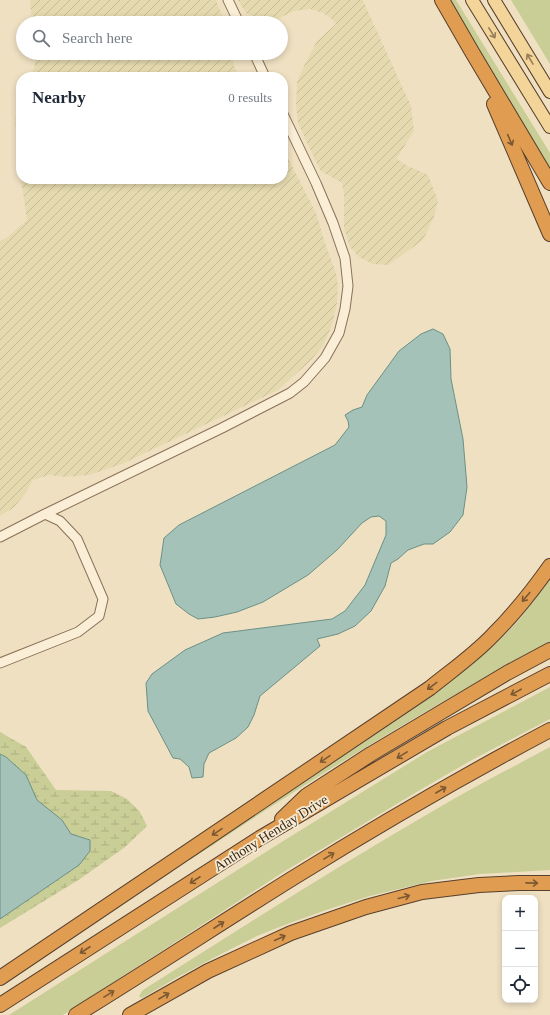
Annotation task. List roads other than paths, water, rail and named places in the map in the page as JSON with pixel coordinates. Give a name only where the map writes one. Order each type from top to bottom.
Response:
[{"type":"highway","points":[[442,0],[550,183]]},
{"type":"highway","points":[[472,52],[550,234]]},
{"type":"highway","points":[[0,978],[430,688],[493,635],[535,587],[550,566]]},
{"type":"highway","points":[[260,838],[306,796],[371,754],[507,673],[550,650]]},
{"type":"highway","name":"Anthony Henday Drive","points":[[0,1005],[260,838],[447,728],[550,674]]},
{"type":"highway","points":[[76,1015],[356,839],[490,761],[550,730]]},
{"type":"highway","points":[[130,1015],[208,971],[291,933],[366,907],[422,892],[519,882],[550,883]]},
{"type":"main road","points":[[472,0],[550,128]]},
{"type":"main road","points":[[494,0],[550,92]]},
{"type":"lane","points":[[228,0],[236,16]]},
{"type":"lane","points":[[257,60],[263,72]]},
{"type":"lane","points":[[0,537],[290,393],[304,382],[325,358],[339,333],[345,309],[348,286],[345,258],[333,223],[288,125]]},
{"type":"lane","points":[[0,663],[78,632],[99,616],[103,599],[77,539],[60,521],[44,514]]},
{"type":"water","points":[[433,329],[443,334],[450,349],[451,379],[463,439],[467,487],[463,515],[450,532],[433,544],[424,544],[408,550],[391,563],[385,586],[371,611],[355,626],[338,634],[317,639],[320,646],[260,696],[254,715],[248,727],[236,738],[209,753],[204,764],[203,777],[192,778],[189,767],[180,759],[173,758],[148,711],[146,683],[152,674],[185,650],[223,633],[332,619],[345,611],[365,585],[386,535],[386,521],[379,516],[371,517],[362,523],[337,550],[308,575],[263,602],[237,612],[198,619],[176,604],[160,565],[164,538],[179,525],[335,445],[349,427],[345,415],[362,407],[367,395],[399,351],[421,334]]},
{"type":"water","points":[[0,754],[6,757],[26,775],[37,800],[62,820],[71,834],[90,840],[90,851],[79,865],[0,919]]}]
